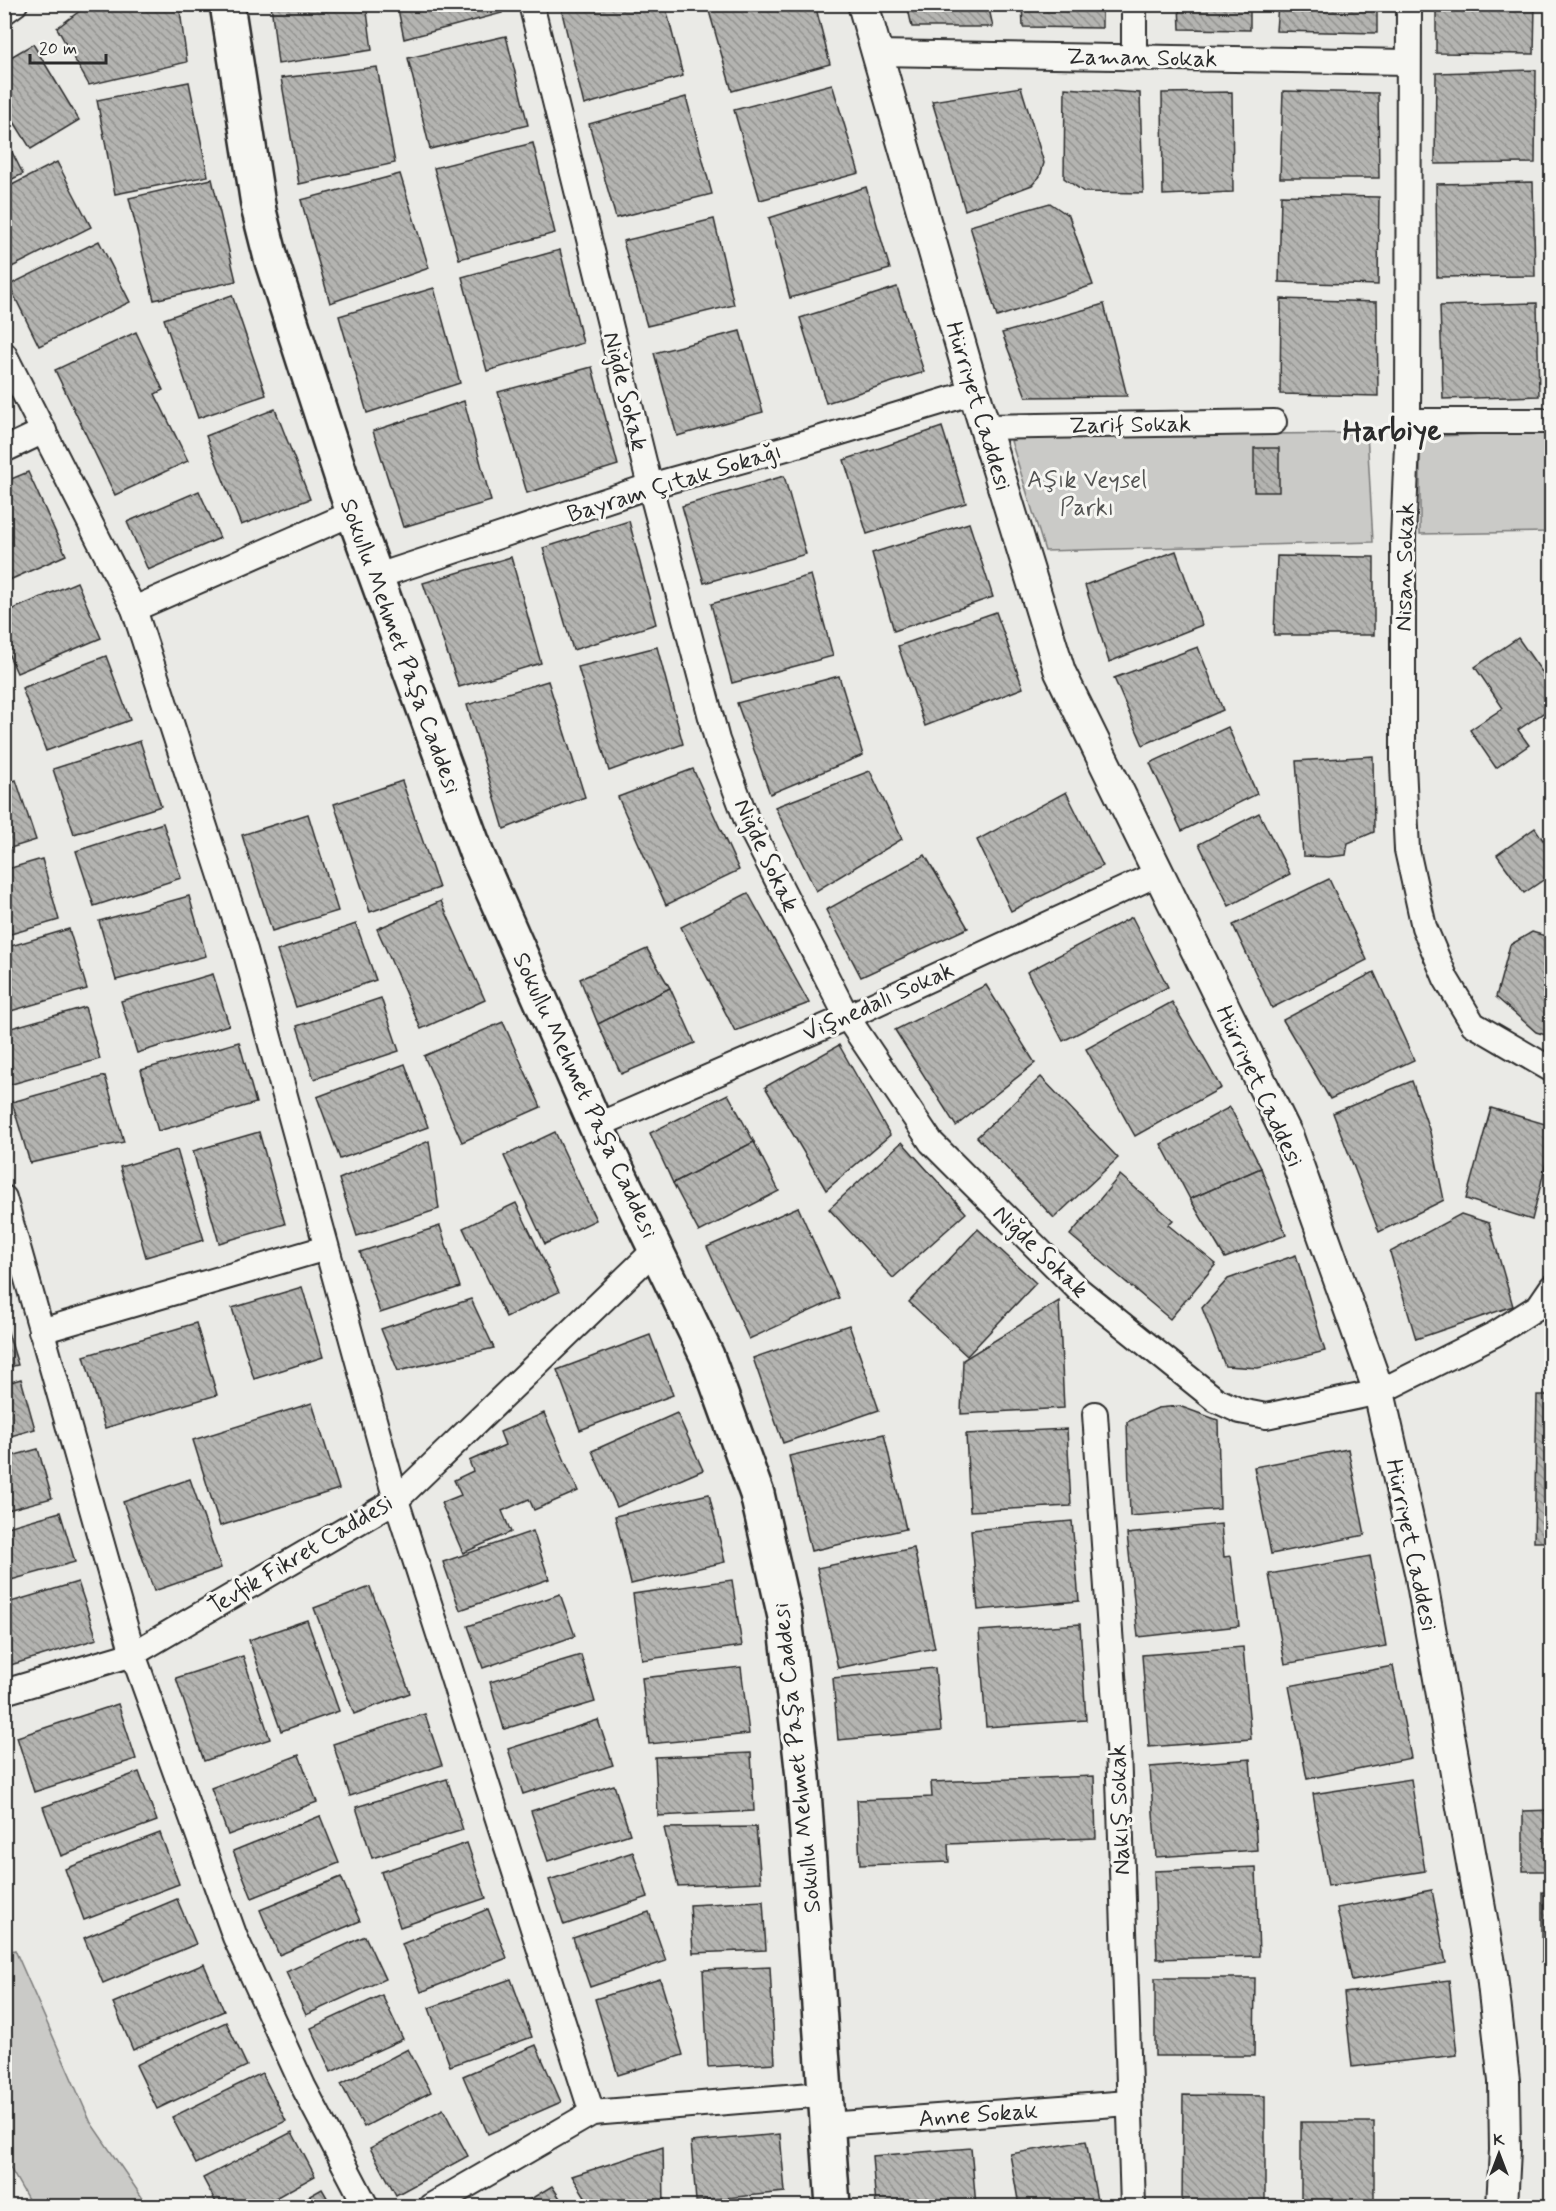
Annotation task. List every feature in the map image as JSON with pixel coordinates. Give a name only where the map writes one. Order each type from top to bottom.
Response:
[{"type":"main road","name":"Sokullu Mehmet Paşa Caddesi","points":[[227,4],[259,211],[272,262],[375,577],[477,855],[596,1126],[657,1248],[707,1356],[757,1494],[785,1617],[803,1777],[833,2206]]},
{"type":"street","points":[[4,12],[15,4]]},
{"type":"street","name":"Niğde Sokak","points":[[531,4],[650,486],[717,740],[747,821],[847,1017],[932,1142],[1079,1290],[1216,1400],[1240,1412],[1266,1416],[1379,1392],[1495,1334],[1539,1306],[1551,1287]]},
{"type":"street","name":"Hürriyet Caddesi","points":[[863,4],[974,392],[1060,672],[1287,1137],[1379,1392],[1420,1572],[1492,1975],[1504,2081],[1505,2150],[1502,2206]]},
{"type":"street","points":[[1134,4],[1134,56]]},
{"type":"street","name":"Nisan Sokak","points":[[1409,4],[1408,421],[1403,539],[1403,764],[1407,850],[1424,927],[1446,979],[1473,1024],[1551,1070]]},
{"type":"street","name":"Zaman Sokak","points":[[876,53],[1408,62]]},
{"type":"street","points":[[4,354],[134,609],[245,950],[396,1500],[591,2113],[431,2206]]},
{"type":"street","name":"Bayram Çıtak Sokağı","points":[[375,577],[650,486],[974,392]]},
{"type":"street","points":[[1408,421],[1551,421]]},
{"type":"street","name":"Zarif Sokak","points":[[986,427],[1274,422]]},
{"type":"street","points":[[4,450],[44,431]]},
{"type":"street","points":[[134,609],[353,513]]},
{"type":"street","name":"Vişnedalı Sokak","points":[[596,1126],[847,1017],[1159,873]]},
{"type":"street","points":[[4,1198],[133,1654],[235,1937],[303,2086],[366,2206]]},
{"type":"street","points":[[41,1331],[326,1248]]},
{"type":"street","name":"Tevfik Fikret Caddesi","points":[[4,1692],[133,1654],[396,1500],[657,1248]]},
{"type":"street","name":"Nakış Sokak","points":[[1095,1414],[1118,1747],[1132,2206]]},
{"type":"street","name":"Anne Sokak","points":[[591,2113],[1129,2103]]},
{"type":"green space","points":[[1551,431],[1551,532],[1420,534],[1420,437]]},
{"type":"green space","name":"Aşık Veysel Parkı","points":[[1367,433],[1373,542],[1045,551],[1011,441],[1024,436]]},
{"type":"green space","points":[[15,1950],[91,2123],[148,2206],[32,2206],[5,2159],[4,1953]]},
{"type":"building","points":[[120,4],[179,4],[187,62],[89,85],[57,28],[81,10]]},
{"type":"building","points":[[271,4],[366,4],[372,50],[278,64]]},
{"type":"building","points":[[397,4],[500,4],[502,13],[404,39]]},
{"type":"building","points":[[560,4],[665,4],[683,76],[584,105]]},
{"type":"building","points":[[707,4],[815,4],[830,64],[732,91]]},
{"type":"building","points":[[907,4],[988,4],[993,27],[912,27]]},
{"type":"building","points":[[1022,4],[1102,4],[1102,28],[1023,27]]},
{"type":"building","points":[[1179,4],[1250,4],[1250,30],[1180,29]]},
{"type":"building","points":[[1278,4],[1377,4],[1377,33],[1276,31]]},
{"type":"building","points":[[1436,4],[1535,4],[1534,54],[1436,53]]},
{"type":"building","points":[[506,36],[528,125],[430,149],[408,58]]},
{"type":"building","points":[[33,44],[79,120],[31,149],[4,106],[4,61]]},
{"type":"building","points":[[377,67],[395,163],[299,184],[281,78]]},
{"type":"building","points":[[1536,70],[1535,163],[1435,164],[1436,73]]},
{"type":"building","points":[[189,82],[208,176],[115,194],[97,100]]},
{"type":"building","points":[[832,84],[859,173],[760,200],[734,110]]},
{"type":"building","points":[[1021,87],[1044,163],[1040,176],[1032,185],[965,210],[932,101]]},
{"type":"building","points":[[1065,88],[1140,93],[1143,193],[1084,192],[1064,178]]},
{"type":"building","points":[[1283,91],[1378,93],[1379,178],[1280,178]]},
{"type":"building","points":[[1232,92],[1233,192],[1163,195],[1162,93]]},
{"type":"building","points":[[686,97],[712,194],[616,218],[589,124]]},
{"type":"building","points":[[4,136],[23,174],[4,183]]},
{"type":"building","points":[[533,143],[555,233],[459,259],[434,168]]},
{"type":"building","points":[[57,162],[91,227],[4,271],[4,189]]},
{"type":"building","points":[[400,174],[429,268],[330,303],[301,200]]},
{"type":"building","points":[[212,179],[236,281],[154,300],[129,198]]},
{"type":"building","points":[[1533,182],[1535,276],[1437,277],[1436,184]]},
{"type":"building","points":[[866,187],[890,269],[790,298],[769,218]]},
{"type":"building","points":[[1281,195],[1379,197],[1378,285],[1279,282]]},
{"type":"building","points":[[1050,203],[1069,216],[1093,285],[997,317],[970,226]]},
{"type":"building","points":[[714,219],[734,305],[647,326],[623,241]]},
{"type":"building","points":[[99,241],[130,302],[39,346],[9,285]]},
{"type":"building","points":[[560,250],[583,343],[487,371],[462,277]]},
{"type":"building","points":[[897,287],[924,372],[826,403],[800,318]]},
{"type":"building","points":[[434,288],[460,383],[367,413],[339,316]]},
{"type":"building","points":[[232,295],[266,395],[198,418],[164,319]]},
{"type":"building","points":[[1281,299],[1377,302],[1378,396],[1280,394]]},
{"type":"building","points":[[1537,303],[1539,396],[1443,399],[1440,306]]},
{"type":"building","points":[[1104,304],[1127,396],[1026,397],[1002,333]]},
{"type":"building","points":[[740,331],[763,412],[677,436],[654,353]]},
{"type":"building","points":[[136,332],[163,390],[155,394],[188,461],[115,495],[55,370]]},
{"type":"building","points":[[592,367],[618,465],[527,493],[498,392]]},
{"type":"building","points":[[464,401],[491,501],[403,527],[373,431]]},
{"type":"building","points":[[275,409],[310,499],[241,525],[206,436]]},
{"type":"building","points":[[942,427],[966,503],[867,534],[844,460]]},
{"type":"building","points":[[1254,448],[1279,448],[1279,492],[1254,492]]},
{"type":"building","points":[[28,472],[66,555],[5,582],[4,482]]},
{"type":"building","points":[[784,476],[806,554],[704,583],[682,506]]},
{"type":"building","points":[[199,491],[220,538],[148,570],[127,522]]},
{"type":"building","points":[[629,521],[656,624],[573,650],[543,548]]},
{"type":"building","points":[[969,523],[993,597],[894,631],[872,553]]},
{"type":"building","points":[[1176,551],[1202,625],[1109,662],[1085,585]]},
{"type":"building","points":[[1277,556],[1374,557],[1374,635],[1274,635]]},
{"type":"building","points":[[511,557],[541,663],[459,687],[423,583]]},
{"type":"building","points":[[811,575],[833,656],[732,683],[711,604]]},
{"type":"building","points":[[77,582],[101,638],[17,673],[4,644],[4,613]]},
{"type":"building","points":[[996,612],[1023,688],[925,726],[898,646]]},
{"type":"building","points":[[1518,638],[1544,675],[1552,669],[1552,707],[1518,730],[1529,745],[1496,768],[1470,730],[1503,708],[1475,667]]},
{"type":"building","points":[[657,647],[683,744],[609,771],[578,667]]},
{"type":"building","points":[[1198,647],[1223,710],[1143,745],[1114,678]]},
{"type":"building","points":[[106,656],[130,720],[46,751],[22,688]]},
{"type":"building","points":[[839,676],[863,755],[770,794],[737,703]]},
{"type":"building","points":[[548,681],[585,797],[504,829],[467,705]]},
{"type":"building","points":[[1228,727],[1257,794],[1182,831],[1150,763]]},
{"type":"building","points":[[140,741],[161,806],[74,834],[53,769]]},
{"type":"building","points":[[4,747],[11,765],[4,767]]},
{"type":"building","points":[[1373,756],[1374,832],[1348,843],[1346,855],[1303,856],[1296,761]]},
{"type":"building","points":[[693,769],[739,870],[666,905],[618,797]]},
{"type":"building","points":[[870,771],[902,839],[816,891],[775,807]]},
{"type":"building","points":[[16,780],[36,840],[4,850],[4,784]]},
{"type":"building","points":[[402,781],[439,888],[370,912],[334,804]]},
{"type":"building","points":[[1066,792],[1103,866],[1011,911],[977,840]]},
{"type":"building","points":[[1259,813],[1290,874],[1229,906],[1199,844]]},
{"type":"building","points":[[308,814],[338,911],[272,931],[242,835]]},
{"type":"building","points":[[163,823],[181,878],[94,906],[76,851]]},
{"type":"building","points":[[1535,828],[1543,840],[1552,834],[1552,874],[1524,893],[1497,855]]},
{"type":"building","points":[[925,855],[968,928],[861,977],[826,910]]},
{"type":"building","points":[[42,859],[59,920],[4,936],[4,870]]},
{"type":"building","points":[[1329,879],[1367,960],[1272,1008],[1233,925]]},
{"type":"building","points":[[748,893],[809,1003],[735,1031],[681,927]]},
{"type":"building","points":[[189,896],[206,956],[116,980],[99,921]]},
{"type":"building","points":[[441,901],[485,1000],[421,1029],[377,929]]},
{"type":"building","points":[[1132,917],[1168,987],[1063,1041],[1027,972]]},
{"type":"building","points":[[356,924],[376,980],[296,1007],[277,951]]},
{"type":"building","points":[[69,929],[87,989],[4,1013],[4,948]]},
{"type":"building","points":[[1532,932],[1552,938],[1552,1037],[1536,1032],[1496,997],[1510,945]]},
{"type":"building","points":[[647,949],[670,988],[598,1024],[580,979]]},
{"type":"building","points":[[1374,972],[1414,1060],[1330,1099],[1283,1020]]},
{"type":"building","points":[[213,974],[229,1025],[137,1053],[121,1001]]},
{"type":"building","points":[[986,985],[1035,1063],[956,1126],[895,1030]]},
{"type":"building","points":[[670,988],[695,1043],[621,1074],[598,1024]]},
{"type":"building","points":[[381,998],[399,1051],[314,1079],[297,1026]]},
{"type":"building","points":[[1172,1002],[1221,1088],[1135,1136],[1086,1049]]},
{"type":"building","points":[[85,1007],[100,1059],[5,1086],[4,1030]]},
{"type":"building","points":[[503,1022],[541,1107],[462,1142],[424,1056]]},
{"type":"building","points":[[239,1042],[256,1103],[158,1131],[141,1070]]},
{"type":"building","points":[[839,1045],[890,1135],[826,1190],[765,1087]]},
{"type":"building","points":[[405,1064],[428,1127],[340,1159],[317,1097]]},
{"type":"building","points":[[105,1076],[124,1142],[30,1163],[12,1102]]},
{"type":"building","points":[[1041,1077],[1118,1158],[1054,1218],[977,1137]]},
{"type":"building","points":[[1412,1081],[1430,1132],[1444,1200],[1379,1232],[1333,1113]]},
{"type":"building","points":[[728,1094],[754,1142],[673,1183],[650,1133]]},
{"type":"building","points":[[1230,1107],[1261,1168],[1190,1199],[1161,1144]]},
{"type":"building","points":[[1491,1108],[1552,1126],[1552,1139],[1532,1220],[1466,1199]]},
{"type":"building","points":[[259,1132],[285,1224],[219,1243],[193,1151]]},
{"type":"building","points":[[555,1132],[596,1220],[545,1244],[504,1156]]},
{"type":"building","points":[[429,1141],[439,1209],[357,1236],[339,1179]]},
{"type":"building","points":[[754,1142],[779,1191],[699,1232],[673,1183]]},
{"type":"building","points":[[902,1142],[966,1213],[893,1278],[829,1209]]},
{"type":"building","points":[[177,1150],[204,1240],[146,1257],[120,1167]]},
{"type":"building","points":[[1261,1168],[1286,1235],[1225,1258],[1190,1199]]},
{"type":"building","points":[[1120,1175],[1173,1220],[1168,1225],[1216,1264],[1170,1319],[1070,1235]]},
{"type":"building","points":[[516,1203],[559,1292],[506,1317],[463,1228]]},
{"type":"building","points":[[798,1207],[839,1298],[749,1339],[707,1247]]},
{"type":"building","points":[[1461,1214],[1489,1223],[1513,1306],[1416,1339],[1390,1252]]},
{"type":"building","points":[[440,1226],[460,1287],[380,1313],[360,1252]]},
{"type":"building","points":[[978,1229],[1036,1283],[967,1356],[909,1302]]},
{"type":"building","points":[[1296,1255],[1325,1351],[1258,1368],[1225,1366],[1202,1308],[1228,1279]]},
{"type":"building","points":[[302,1287],[323,1357],[254,1379],[232,1308]]},
{"type":"building","points":[[471,1299],[494,1348],[398,1371],[381,1329]]},
{"type":"building","points":[[1059,1301],[1064,1408],[961,1414],[963,1360]]},
{"type":"building","points":[[4,1319],[18,1365],[4,1368]]},
{"type":"building","points":[[196,1323],[217,1395],[105,1428],[84,1356]]},
{"type":"building","points":[[849,1325],[879,1410],[783,1443],[753,1358]]},
{"type":"building","points":[[650,1335],[673,1395],[580,1430],[557,1370]]},
{"type":"building","points":[[21,1379],[35,1429],[4,1438],[4,1384]]},
{"type":"building","points":[[1537,1395],[1552,1395],[1552,1542],[1534,1542]]},
{"type":"building","points":[[312,1403],[339,1489],[220,1526],[193,1440]]},
{"type":"building","points":[[1179,1406],[1218,1420],[1220,1509],[1130,1516],[1127,1422],[1158,1408]]},
{"type":"building","points":[[544,1413],[578,1491],[534,1510],[529,1499],[502,1511],[511,1532],[463,1553],[441,1503],[461,1495],[454,1480],[473,1471],[469,1461],[505,1445],[500,1432]]},
{"type":"building","points":[[677,1413],[703,1470],[617,1507],[592,1451]]},
{"type":"building","points":[[1067,1429],[1071,1506],[970,1511],[966,1434]]},
{"type":"building","points":[[884,1434],[906,1529],[811,1551],[789,1456]]},
{"type":"building","points":[[38,1449],[52,1498],[4,1511],[4,1458]]},
{"type":"building","points":[[1348,1449],[1365,1535],[1271,1554],[1254,1467]]},
{"type":"building","points":[[190,1479],[221,1568],[154,1591],[123,1502]]},
{"type":"building","points":[[709,1494],[725,1562],[631,1584],[615,1516]]},
{"type":"building","points":[[60,1512],[75,1562],[4,1582],[4,1528]]},
{"type":"building","points":[[1072,1521],[1079,1601],[978,1610],[971,1530]]},
{"type":"building","points":[[1221,1524],[1224,1557],[1231,1556],[1239,1626],[1138,1637],[1127,1534]]},
{"type":"building","points":[[533,1531],[549,1579],[460,1610],[443,1562]]},
{"type":"building","points":[[914,1548],[935,1648],[838,1668],[817,1568]]},
{"type":"building","points":[[1370,1556],[1386,1646],[1285,1664],[1269,1574]]},
{"type":"building","points":[[732,1580],[742,1646],[642,1660],[633,1594]]},
{"type":"building","points":[[78,1582],[97,1639],[4,1667],[4,1604]]},
{"type":"building","points":[[370,1587],[410,1693],[354,1714],[314,1608]]},
{"type":"building","points":[[560,1594],[575,1636],[483,1668],[468,1626]]},
{"type":"building","points":[[307,1620],[339,1711],[281,1731],[249,1640]]},
{"type":"building","points":[[1080,1624],[1086,1720],[986,1727],[979,1631]]},
{"type":"building","points":[[1243,1647],[1251,1739],[1149,1747],[1142,1655]]},
{"type":"building","points":[[581,1655],[595,1702],[504,1729],[490,1682]]},
{"type":"building","points":[[243,1656],[270,1739],[204,1761],[176,1678]]},
{"type":"building","points":[[1393,1666],[1411,1758],[1307,1779],[1289,1686]]},
{"type":"building","points":[[741,1667],[749,1734],[649,1744],[642,1678]]},
{"type":"building","points":[[935,1668],[941,1731],[838,1740],[833,1678]]},
{"type":"building","points":[[118,1704],[136,1759],[34,1792],[17,1737]]},
{"type":"building","points":[[425,1714],[442,1765],[350,1796],[333,1744]]},
{"type":"building","points":[[598,1720],[613,1765],[523,1794],[508,1749]]},
{"type":"building","points":[[751,1753],[754,1811],[658,1816],[655,1757]]},
{"type":"building","points":[[299,1755],[317,1802],[228,1835],[211,1788]]},
{"type":"building","points":[[1250,1759],[1257,1850],[1156,1857],[1150,1767]]},
{"type":"building","points":[[139,1772],[157,1821],[61,1856],[43,1807]]},
{"type":"building","points":[[1094,1776],[1096,1838],[948,1844],[949,1862],[860,1865],[857,1800],[932,1797],[931,1782]]},
{"type":"building","points":[[447,1779],[463,1830],[372,1858],[356,1807]]},
{"type":"building","points":[[1411,1779],[1425,1871],[1328,1886],[1313,1794]]},
{"type":"building","points":[[614,1785],[630,1834],[548,1861],[531,1811]]},
{"type":"building","points":[[1552,1810],[1552,1871],[1523,1871],[1523,1811]]},
{"type":"building","points":[[320,1816],[339,1863],[252,1898],[233,1851]]},
{"type":"building","points":[[756,1827],[761,1882],[678,1886],[664,1828]]},
{"type":"building","points":[[160,1833],[179,1884],[84,1920],[65,1869]]},
{"type":"building","points":[[467,1843],[486,1898],[400,1927],[381,1872]]},
{"type":"building","points":[[633,1852],[648,1897],[564,1925],[549,1880]]},
{"type":"building","points":[[1256,1867],[1259,1956],[1157,1959],[1154,1871]]},
{"type":"building","points":[[341,1877],[360,1921],[279,1955],[260,1910]]},
{"type":"building","points":[[1432,1890],[1446,1963],[1352,1981],[1337,1908]]},
{"type":"building","points":[[1542,1892],[1552,1892],[1552,1962],[1542,1962]]},
{"type":"building","points":[[177,1899],[196,1944],[103,1983],[84,1938]]},
{"type":"building","points":[[763,1901],[766,1950],[693,1953],[690,1905]]},
{"type":"building","points":[[488,1909],[507,1958],[421,1992],[402,1944]]},
{"type":"building","points":[[649,1912],[666,1961],[590,1987],[573,1938]]},
{"type":"building","points":[[365,1936],[385,1979],[306,2015],[286,1972]]},
{"type":"building","points":[[204,1964],[224,2011],[133,2050],[113,2003]]},
{"type":"building","points":[[770,1967],[775,2063],[708,2067],[703,1970]]},
{"type":"building","points":[[1552,1974],[1552,2057],[1546,2057]]},
{"type":"building","points":[[1155,1978],[1255,1978],[1254,2056],[1155,2056]]},
{"type":"building","points":[[511,1979],[532,2037],[450,2066],[429,2008]]},
{"type":"building","points":[[660,1979],[683,2055],[618,2075],[595,1999]]},
{"type":"building","points":[[1449,1980],[1457,2055],[1352,2067],[1344,1993]]},
{"type":"building","points":[[382,1995],[403,2039],[331,2072],[311,2028]]},
{"type":"building","points":[[226,2022],[247,2066],[157,2109],[136,2065]]},
{"type":"building","points":[[536,2045],[561,2102],[488,2134],[463,2076]]},
{"type":"building","points":[[408,2049],[431,2092],[364,2127],[341,2084]]},
{"type":"building","points":[[262,2073],[286,2121],[196,2164],[172,2117]]},
{"type":"building","points":[[1183,2095],[1265,2096],[1265,2206],[1182,2206]]},
{"type":"building","points":[[443,2109],[468,2156],[396,2195],[370,2148]]},
{"type":"building","points":[[1301,2122],[1374,2122],[1374,2206],[1301,2206]]},
{"type":"building","points":[[292,2132],[315,2176],[261,2206],[218,2206],[203,2178]]},
{"type":"building","points":[[780,2134],[785,2192],[696,2201],[691,2142]]},
{"type":"building","points":[[1086,2141],[1098,2206],[1019,2206],[1010,2154]]},
{"type":"building","points":[[663,2147],[664,2206],[591,2206],[572,2176]]},
{"type":"building","points":[[971,2148],[976,2206],[876,2206],[872,2156]]},
{"type":"building","points":[[552,2186],[565,2206],[519,2206]]},
{"type":"building","points":[[322,2189],[332,2206],[292,2206]]},
{"type":"district","name":"Harbiye","points":[[1392,430]]}]
